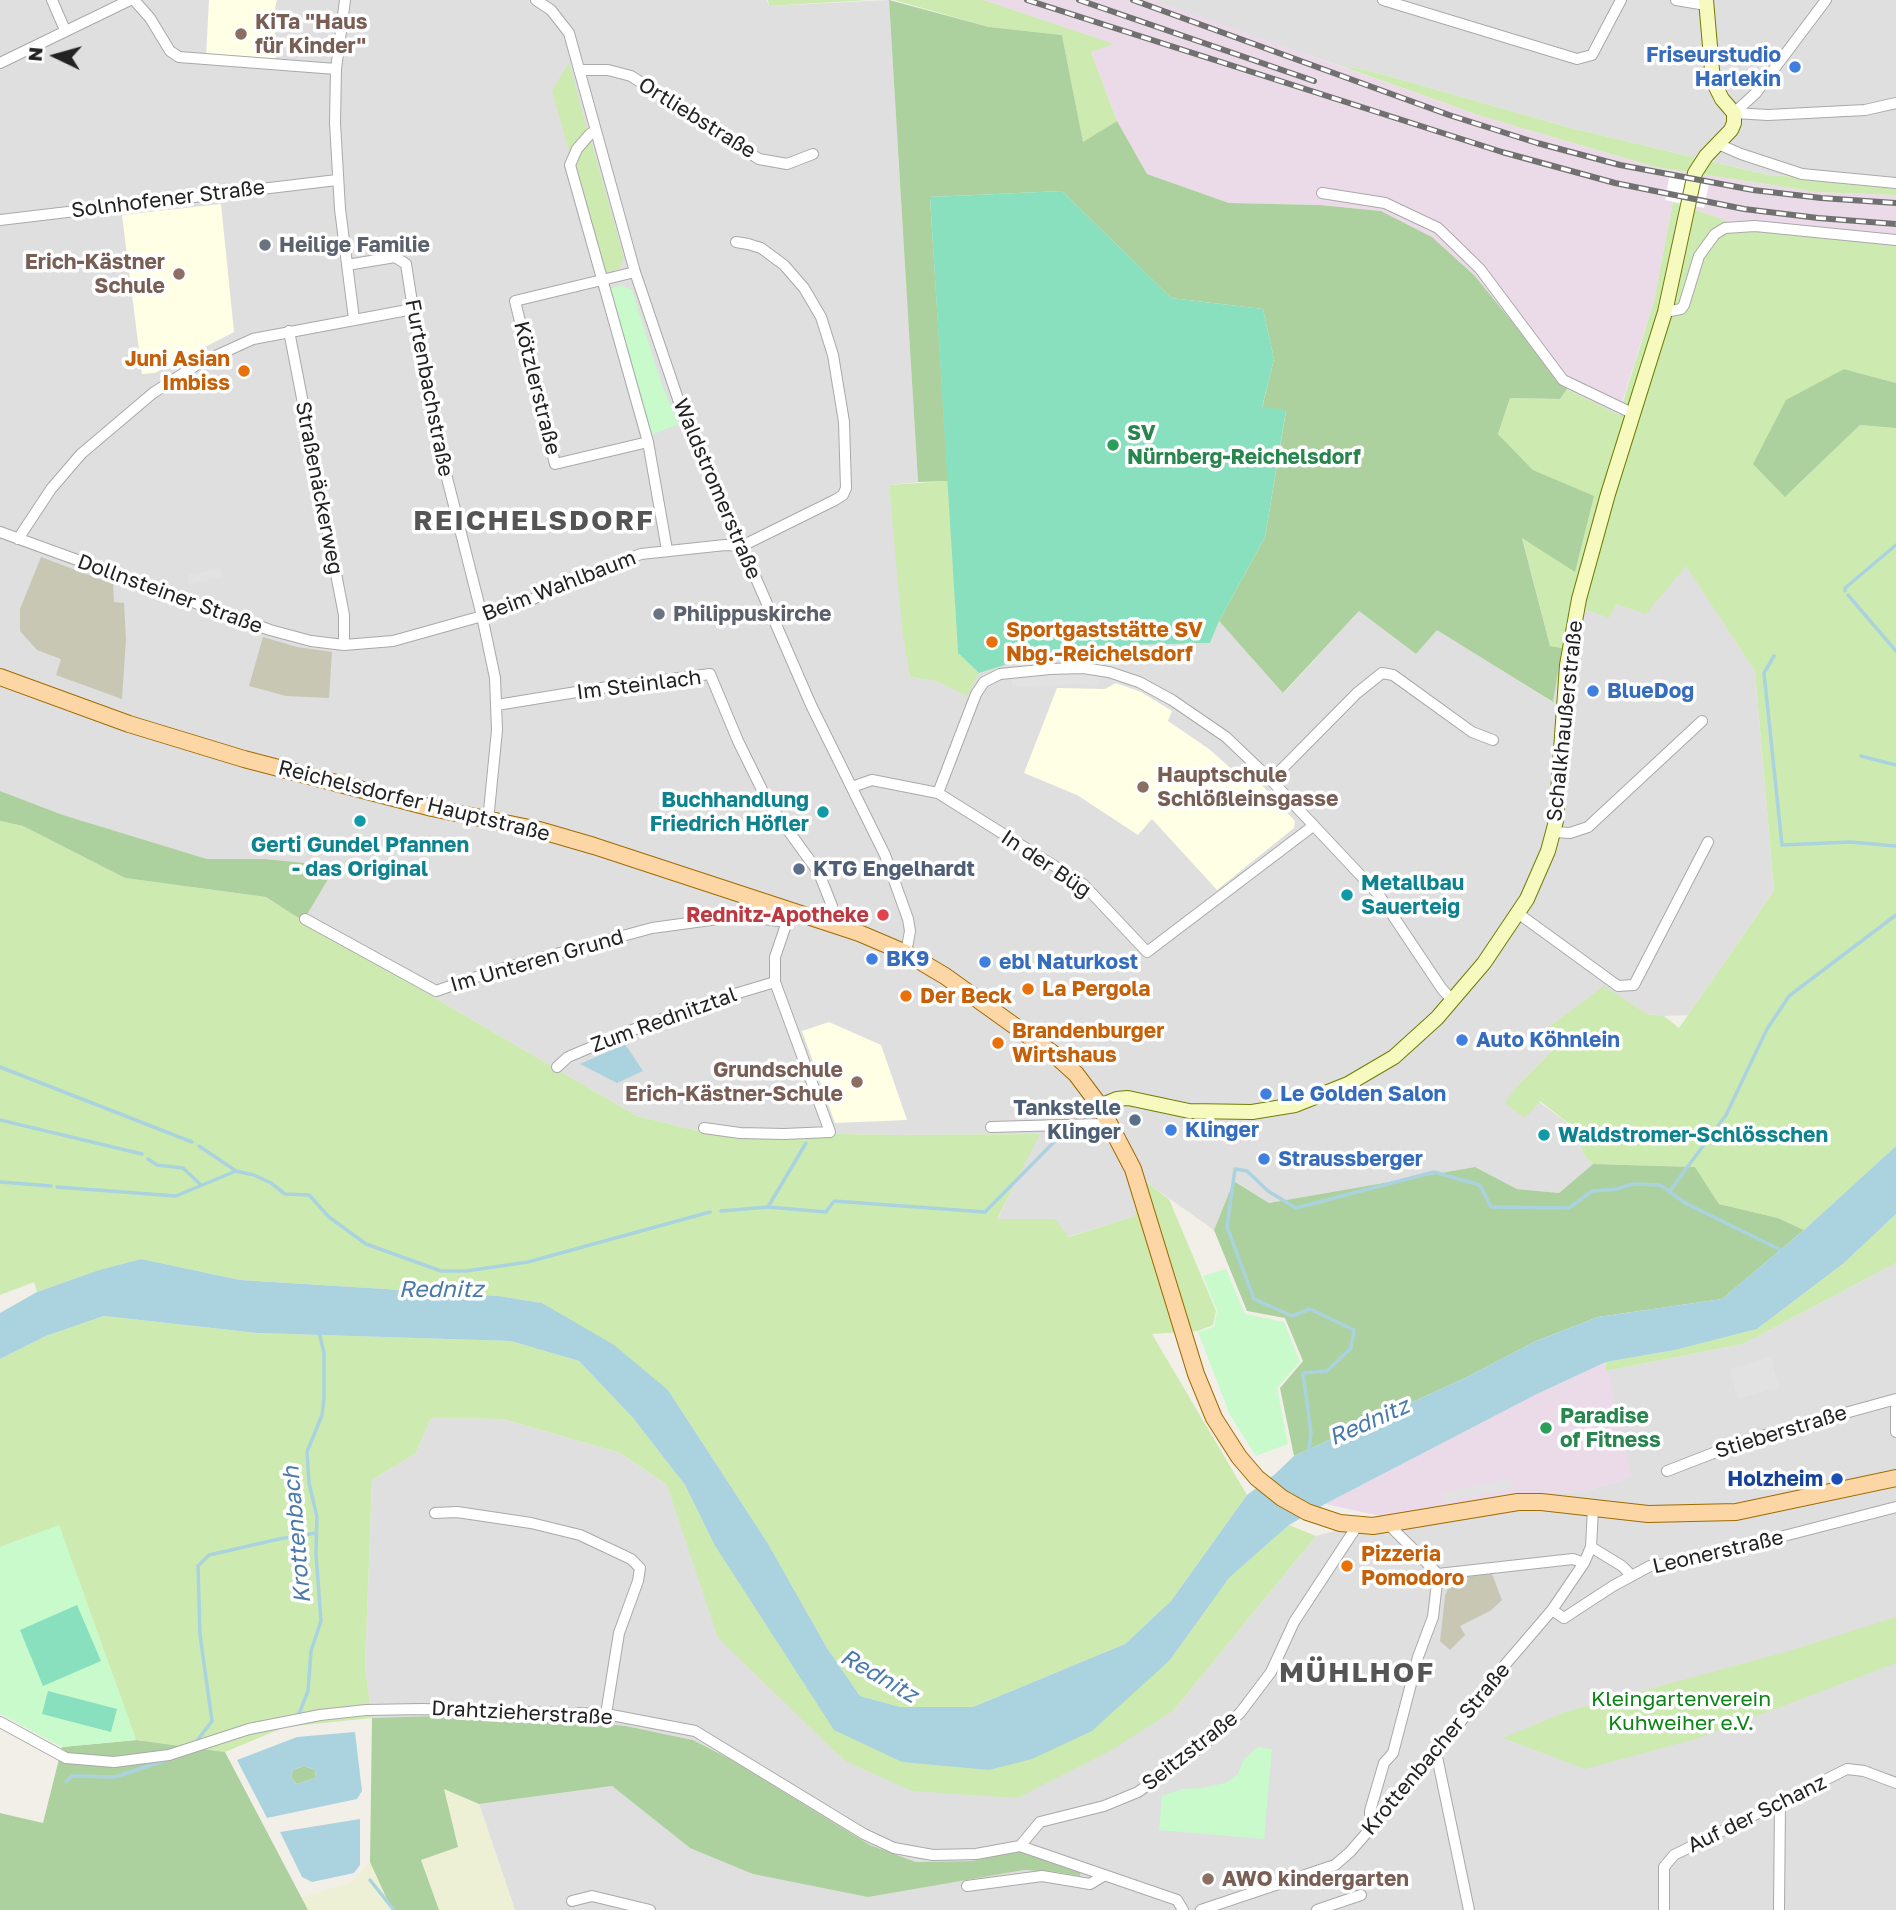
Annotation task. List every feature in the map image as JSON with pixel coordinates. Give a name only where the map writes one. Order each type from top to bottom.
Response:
[{"type":"main road","points":[[1706,2],[1713,80],[1722,99],[1734,113]]},
{"type":"main road","name":"Schalkhaußerstraße","points":[[1105,1113],[1117,1099],[1128,1098],[1189,1111],[1252,1112],[1295,1105],[1348,1084],[1408,1046],[1453,1001],[1519,914],[1541,869],[1554,832],[1558,809],[1567,665],[1573,622],[1608,494],[1665,312],[1695,173],[1700,163],[1731,130],[1734,113]]},
{"type":"main road","name":"Reichelsdorfer Hauptstraße","points":[[0,677],[184,742],[311,777],[568,838],[789,916],[830,922],[906,953],[958,984],[1055,1055],[1076,1074],[1105,1113],[1133,1169],[1207,1401],[1238,1457],[1257,1478],[1282,1498],[1307,1512],[1357,1526]]},
{"type":"main road","points":[[1357,1526],[1389,1525],[1518,1502],[1541,1502],[1647,1514],[1736,1512],[1896,1478]]},
{"type":"street","points":[[52,0],[65,30]]},
{"type":"street","points":[[0,63],[132,0],[150,18],[170,51],[179,57],[336,69]]},
{"type":"street","points":[[345,0],[336,69],[337,180],[354,319]]},
{"type":"street","name":"Waldstromerstraße","points":[[536,0],[552,5],[569,33],[635,272],[678,399],[811,705],[885,855],[908,919],[906,953]]},
{"type":"street","points":[[1383,0],[1577,59],[1592,55],[1621,0]]},
{"type":"street","points":[[1676,0],[1706,2]]},
{"type":"street","name":"Schalkhaußerstraße","points":[[1734,113],[1756,93],[1826,0]]},
{"type":"street","name":"Ortliebstraße","points":[[579,70],[608,70],[631,76],[759,159],[786,164],[813,154]]},
{"type":"street","points":[[1734,113],[1768,115],[1851,111],[1896,103]]},
{"type":"street","name":"Waldstromerstraße","points":[[596,131],[590,134],[578,149],[570,164],[648,442],[667,551]]},
{"type":"street","points":[[1718,144],[1802,174],[1896,183]]},
{"type":"street","name":"Solnhofener Straße","points":[[0,220],[337,180]]},
{"type":"street","points":[[1322,193],[1385,203],[1438,228],[1480,269],[1563,380],[1634,414]]},
{"type":"street","points":[[1665,312],[1681,309],[1684,305],[1699,256],[1715,234],[1725,228],[1755,226],[1896,240]]},
{"type":"street","name":"Beim Wahlbaum","points":[[344,645],[393,640],[518,606],[580,577],[641,554],[725,545],[742,546],[843,495],[846,488],[844,422],[833,355],[821,317],[804,288],[784,265],[761,248],[736,242]]},
{"type":"street","name":"Furtenbachstraße","points":[[347,265],[395,257],[406,264],[430,411],[495,678],[497,705],[488,821]]},
{"type":"street","name":"Kötzlerstraße","points":[[635,272],[515,301],[555,464],[648,442]]},
{"type":"street","points":[[18,539],[51,489],[81,454],[153,393],[219,354],[253,339],[413,309]]},
{"type":"street","name":"Straßenäckerweg","points":[[289,331],[344,615],[344,645]]},
{"type":"street","name":"Dollnsteiner Straße","points":[[0,532],[270,630],[311,641],[344,645]]},
{"type":"street","points":[[938,793],[976,694],[984,681],[1000,674],[1049,668],[1083,668],[1109,672],[1139,682],[1172,700],[1226,737],[1271,780],[1379,895],[1442,989],[1453,1001]]},
{"type":"street","points":[[1271,780],[1370,680],[1381,673],[1393,675],[1472,732],[1493,740]]},
{"type":"street","name":"Im Steinlach","points":[[497,705],[710,674],[738,741],[769,804],[820,873],[832,906],[830,922]]},
{"type":"street","points":[[1554,832],[1577,832],[1588,827],[1702,720]]},
{"type":"street","name":"In der Büg","points":[[852,787],[872,780],[938,793],[1083,884],[1147,953],[1313,826]]},
{"type":"street","points":[[1519,914],[1618,986],[1634,985],[1708,842]]},
{"type":"street","name":"Im Unteren Grund","points":[[305,919],[436,991],[497,970],[652,928],[740,916],[789,916]]},
{"type":"street","points":[[704,1128],[773,1134],[830,1132],[775,982],[775,957],[789,916]]},
{"type":"street","name":"Zum Rednitztal","points":[[557,1067],[568,1056],[627,1032],[708,1002],[775,982]]},
{"type":"street","points":[[991,1127],[1100,1124],[1105,1113]]},
{"type":"street","name":"Stieberstraße","points":[[1667,1471],[1747,1440],[1896,1399]]},
{"type":"street","points":[[1896,1408],[1896,1432]]},
{"type":"street","name":"Leonerstraße","points":[[1552,1609],[1563,1618],[1650,1566],[1680,1562],[1777,1539],[1896,1507]]},
{"type":"street","name":"Krottenbacher Straße","points":[[1201,1910],[1220,1907],[1335,1865],[1350,1852],[1436,1752],[1552,1609],[1584,1563],[1591,1548],[1592,1508]]},
{"type":"street","points":[[436,1513],[457,1512],[531,1523],[580,1535],[631,1559],[640,1568],[620,1633],[606,1714]]},
{"type":"street","points":[[1389,1525],[1438,1574]]},
{"type":"street","name":"Seitzstraße","points":[[1020,1846],[1040,1822],[1104,1806],[1138,1792],[1201,1747],[1240,1713],[1271,1672],[1294,1622],[1357,1526]]},
{"type":"street","points":[[1591,1548],[1622,1566],[1632,1576]]},
{"type":"street","points":[[1438,1574],[1573,1559],[1584,1563]]},
{"type":"street","points":[[1370,1828],[1370,1811],[1384,1763],[1393,1753],[1418,1657],[1433,1617],[1438,1574]]},
{"type":"street","name":"Drahtzieherstraße","points":[[0,1722],[66,1758],[114,1762],[169,1755],[249,1729],[320,1715],[366,1710],[606,1714],[695,1731],[864,1834],[894,1848],[933,1855],[976,1854],[1020,1846],[1177,1900],[1183,1910]]},
{"type":"street","points":[[1436,1752],[1469,1910]]},
{"type":"street","name":"Auf der Schanz","points":[[1664,1910],[1664,1867],[1674,1855],[1847,1769],[1864,1771],[1896,1783]]},
{"type":"street","points":[[1779,1910],[1780,1803]]},
{"type":"street","name":"Drahtzieherstraße","points":[[967,1886],[1042,1876],[1090,1884],[1105,1875]]},
{"type":"street","points":[[1317,1910],[1361,1895]]},
{"type":"street","points":[[572,1901],[592,1896],[650,1910]]},
{"type":"shaded area","points":[[0,0],[767,0],[769,6],[889,0],[918,482],[889,485],[910,677],[936,681],[967,695],[979,673],[1047,652],[1109,653],[1126,657],[1129,645],[1210,643],[1219,621],[1284,693],[1359,611],[1416,654],[1437,629],[1552,702],[1562,648],[1585,609],[1616,604],[1686,565],[1755,671],[1774,891],[1688,1015],[1647,1014],[1604,987],[1538,1035],[1552,1051],[1517,1086],[1573,1127],[1585,1157],[1593,1164],[1559,1193],[1517,1189],[1475,1167],[1269,1203],[1235,1181],[1214,1230],[1146,1182],[1135,1216],[1068,1237],[1055,1219],[997,1220],[1039,1134],[702,1132],[637,1116],[303,921],[335,866],[265,859],[207,859],[63,815],[0,791]]},
{"type":"shaded area","name":"KiTa \"Haus für Kinder\"","points":[[209,0],[277,0],[274,12],[276,62],[206,57]]},
{"type":"shaded area","points":[[984,0],[1153,0],[1481,116],[1655,167],[1817,192],[1896,195],[1896,237],[1733,223],[1673,202],[1654,301],[1618,415],[1567,389],[1474,275],[1432,237],[1381,211],[1320,205],[1229,203],[1147,174],[1117,121],[1091,52],[1113,44]]},
{"type":"shaded area","points":[[1153,0],[1896,0],[1896,183],[1768,175],[1567,127],[1367,70],[1341,66]]},
{"type":"shaded area","name":"Erich-Kästner Schule","points":[[221,204],[234,332],[155,373],[142,374],[122,215]]},
{"type":"shaded area","points":[[41,557],[113,584],[114,602],[124,603],[126,639],[122,699],[56,675],[61,659],[37,650],[20,631],[20,609]]},
{"type":"shaded area","points":[[221,568],[223,576],[189,585],[188,575]]},
{"type":"shaded area","points":[[263,637],[297,647],[332,652],[329,698],[286,696],[249,686]]},
{"type":"shaded area","points":[[1083,654],[1121,660],[1118,674],[1101,671],[1098,686],[1078,684],[1012,687],[1011,672],[1019,671],[1018,657]]},
{"type":"shaded area","name":"Hauptschule Schlößleinsgasse","points":[[1116,683],[1141,692],[1172,711],[1168,721],[1209,749],[1251,786],[1258,781],[1295,821],[1294,828],[1217,890],[1152,819],[1138,835],[1077,795],[1024,773],[1057,688],[1105,689]]},
{"type":"shaded area","name":"Grundschule Erich-Kästner-Schule","points":[[829,1022],[881,1045],[907,1120],[835,1123],[802,1031]]},
{"type":"shaded area","points":[[1896,1263],[1896,1910],[515,1910],[479,1804],[612,1786],[690,1848],[1055,1872],[1079,1876],[1019,1851],[972,1861],[917,1862],[870,1845],[732,1760],[693,1740],[626,1726],[549,1718],[372,1718],[365,1668],[372,1480],[416,1453],[431,1418],[503,1419],[620,1453],[667,1485],[688,1542],[811,1727],[845,1761],[1174,1710],[1316,1536],[1385,1517],[1505,1494],[1583,1492],[1631,1477],[1606,1371],[1743,1344]]},
{"type":"shaded area","points":[[1771,1357],[1779,1387],[1738,1399],[1729,1369]]},
{"type":"shaded area","points":[[1606,1362],[1632,1477],[1583,1492],[1505,1494],[1385,1517],[1325,1504],[1537,1394]]},
{"type":"shaded area","points":[[1511,1479],[1513,1488],[1444,1502],[1443,1493]]},
{"type":"shaded area","points":[[1492,1574],[1502,1600],[1490,1611],[1460,1626],[1465,1635],[1450,1650],[1440,1641],[1445,1596],[1453,1576]]},
{"type":"shaded area","points":[[443,1788],[479,1804],[515,1910],[439,1910],[421,1860],[458,1847]]},
{"type":"shaded area","points":[[370,1862],[392,1910],[308,1910],[302,1897],[352,1882]]},
{"type":"green space","points":[[768,0],[868,0],[769,6]]},
{"type":"green space","points":[[889,0],[989,27],[1062,35],[1083,142],[1117,121],[1147,174],[1229,203],[1320,205],[1381,211],[1432,237],[1474,275],[1567,389],[1560,399],[1510,398],[1498,434],[1533,470],[1594,496],[1575,572],[1522,538],[1550,646],[1562,648],[1553,702],[1437,630],[1416,654],[1359,611],[1283,693],[1219,621],[1265,537],[1286,411],[1262,408],[1274,359],[1263,309],[1171,298],[1062,191],[930,197],[948,481],[918,482]]},
{"type":"green space","points":[[894,0],[984,0],[1114,44],[1091,52],[1117,121],[1083,143],[1062,35],[989,27]]},
{"type":"green space","points":[[569,62],[587,129],[586,135],[571,150],[568,148],[552,91]]},
{"type":"green space","points":[[1341,66],[1367,70],[1567,127],[1768,175],[1896,183],[1896,195],[1817,192],[1655,167],[1481,116]]},
{"type":"green space","points":[[588,141],[591,141],[624,258],[619,269],[604,273],[575,166]]},
{"type":"green space","name":"SV Nürnberg-Reichelsdorf","points":[[1062,191],[1171,298],[1263,309],[1274,359],[1262,407],[1286,410],[1265,537],[1219,621],[1210,643],[1130,645],[1126,657],[1109,653],[1047,652],[979,673],[958,653],[930,197]]},
{"type":"green space","points":[[1673,202],[1733,223],[1896,237],[1896,383],[1844,369],[1785,497],[1860,425],[1896,428],[1896,1146],[1804,1230],[1778,1218],[1719,1204],[1695,1167],[1593,1164],[1585,1157],[1573,1127],[1540,1101],[1525,1118],[1505,1103],[1517,1086],[1552,1051],[1538,1035],[1604,986],[1647,1014],[1664,1016],[1679,1028],[1774,891],[1755,671],[1686,566],[1646,614],[1616,604],[1609,618],[1585,609],[1562,648],[1550,646],[1522,537],[1594,497],[1533,470],[1498,434],[1510,398],[1560,399],[1567,389],[1619,415],[1654,301]]},
{"type":"green space","points":[[621,285],[632,290],[662,385],[679,424],[651,435],[609,289]]},
{"type":"green space","points":[[1844,369],[1896,383],[1896,428],[1860,425],[1785,497],[1753,464],[1786,400]]},
{"type":"green space","points":[[948,481],[958,653],[979,673],[967,696],[936,681],[910,677],[902,628],[889,485]]},
{"type":"green space","points":[[0,791],[63,815],[207,859],[265,859],[336,866],[303,921],[266,897],[125,878],[23,826],[0,821]]},
{"type":"green space","points":[[0,821],[23,826],[125,878],[266,897],[637,1116],[702,1132],[1040,1134],[997,1219],[1055,1219],[1069,1237],[1135,1216],[1146,1182],[1169,1199],[1216,1311],[1213,1325],[1198,1331],[1152,1334],[1247,1495],[1171,1601],[1125,1644],[973,1707],[900,1707],[860,1696],[827,1648],[767,1542],[668,1390],[542,1303],[498,1296],[240,1280],[141,1259],[99,1270],[37,1292],[34,1282],[0,1295]]},
{"type":"green space","points":[[1593,1164],[1695,1167],[1719,1204],[1778,1218],[1804,1230],[1722,1299],[1598,1317],[1536,1341],[1465,1378],[1294,1456],[1280,1388],[1303,1361],[1285,1318],[1247,1311],[1214,1230],[1234,1181],[1269,1203],[1475,1167],[1517,1189],[1559,1193]]},
{"type":"green space","points":[[1896,1214],[1896,1263],[1743,1344],[1606,1371],[1606,1362],[1675,1350],[1757,1329],[1844,1263]]},
{"type":"green space","points":[[1226,1269],[1245,1314],[1284,1322],[1300,1362],[1277,1388],[1288,1444],[1256,1456],[1230,1415],[1198,1332],[1214,1327],[1217,1311],[1203,1276]]},
{"type":"green space","points":[[104,1316],[257,1333],[511,1341],[579,1361],[633,1418],[685,1485],[714,1544],[902,1762],[1170,1660],[1229,1578],[1289,1525],[1316,1536],[1174,1710],[1112,1750],[1017,1798],[912,1791],[845,1761],[718,1638],[667,1485],[620,1453],[503,1419],[431,1418],[416,1453],[372,1480],[365,1668],[372,1718],[285,1727],[225,1752],[136,1740],[59,1526],[0,1547],[0,1359],[46,1336]]},
{"type":"green space","points":[[59,1525],[136,1740],[62,1747],[0,1714],[0,1547]]},
{"type":"green space","points":[[77,1605],[101,1661],[43,1686],[20,1630]]},
{"type":"green space","name":"Kleingartenverein Kuhweiher e.V.","points":[[1896,1617],[1896,1663],[1699,1738],[1585,1769],[1503,1738],[1565,1712],[1789,1651]]},
{"type":"green space","points":[[48,1691],[117,1709],[111,1732],[42,1714]]},
{"type":"green space","points":[[372,1718],[549,1718],[626,1726],[693,1740],[732,1760],[870,1845],[916,1862],[972,1861],[1019,1851],[1081,1870],[1080,1876],[1024,1870],[868,1897],[753,1874],[690,1848],[612,1786],[479,1804],[444,1789],[458,1847],[421,1860],[439,1910],[392,1910],[370,1862]]},
{"type":"green space","points":[[136,1740],[225,1752],[308,1910],[0,1910],[0,1813],[43,1823],[62,1747]]},
{"type":"green space","points":[[1258,1747],[1272,1749],[1264,1839],[1159,1830],[1162,1796],[1182,1789],[1225,1783],[1238,1774],[1244,1759]]},
{"type":"green space","points":[[304,1766],[315,1770],[316,1778],[297,1784],[291,1778],[293,1770]]},
{"type":"water","points":[[625,1044],[643,1071],[617,1083],[580,1064]]},
{"type":"water","name":"Rednitz","points":[[1896,1146],[1896,1214],[1844,1263],[1757,1329],[1675,1350],[1606,1362],[1537,1394],[1325,1504],[1289,1525],[1229,1578],[1170,1660],[1092,1731],[1032,1759],[989,1770],[902,1762],[834,1730],[714,1544],[685,1485],[633,1418],[579,1361],[511,1341],[257,1333],[104,1316],[46,1336],[0,1359],[0,1313],[37,1292],[99,1270],[141,1259],[240,1280],[498,1296],[542,1303],[614,1345],[668,1390],[767,1542],[827,1648],[860,1696],[900,1707],[973,1707],[1125,1644],[1171,1601],[1247,1495],[1294,1456],[1465,1378],[1536,1341],[1598,1317],[1722,1299],[1804,1230]]},
{"type":"water","points":[[355,1732],[362,1791],[357,1799],[267,1818],[237,1760],[297,1737]],"holes":[[[304,1766],[315,1770],[316,1778],[297,1784],[291,1778],[293,1770]]]},
{"type":"water","points":[[360,1819],[360,1865],[354,1873],[312,1882],[302,1877],[280,1832]]},
{"type":"pier","points":[[1670,172],[1710,179],[1704,208],[1665,200]]},
{"type":"waterway","points":[[1845,591],[1845,588],[1896,545]]},
{"type":"waterway","points":[[1848,595],[1896,651]]},
{"type":"waterway","points":[[1774,656],[1764,673],[1782,845],[1850,842],[1896,846]]},
{"type":"waterway","points":[[1861,756],[1896,765]]},
{"type":"waterway","points":[[1669,1192],[1726,1115],[1767,1029],[1789,996],[1896,915]]},
{"type":"waterway","points":[[0,1067],[192,1142]]},
{"type":"waterway","points":[[0,1120],[142,1154]]},
{"type":"waterway","points":[[721,1211],[768,1207],[826,1212],[834,1201],[985,1212],[1057,1139]]},
{"type":"waterway","points":[[768,1207],[806,1143]]},
{"type":"waterway","name":"Rednitz","points":[[199,1146],[236,1171],[254,1175],[285,1194],[309,1195],[329,1217],[366,1244],[441,1271],[466,1271],[528,1262],[710,1212]]},
{"type":"waterway","points":[[148,1159],[157,1165],[183,1168],[201,1185]]},
{"type":"waterway","points":[[1309,1450],[1311,1433],[1303,1373],[1327,1371],[1351,1348],[1354,1330],[1310,1309],[1292,1316],[1254,1299],[1227,1227],[1235,1169],[1247,1171],[1268,1191],[1296,1208],[1434,1172],[1480,1185],[1491,1207],[1569,1208],[1592,1191],[1617,1189],[1632,1184],[1660,1185],[1687,1204],[1783,1251]]},
{"type":"waterway","points":[[57,1187],[176,1196],[236,1171]]},
{"type":"waterway","points":[[0,1182],[51,1186]]},
{"type":"waterway","name":"Krottenbach","points":[[299,1714],[308,1691],[311,1651],[321,1621],[316,1554],[317,1517],[309,1483],[307,1452],[322,1415],[324,1398],[324,1353],[319,1332]]},
{"type":"waterway","points":[[196,1742],[212,1721],[200,1635],[198,1566],[209,1555],[316,1533]]},
{"type":"waterway","points":[[66,1782],[72,1776],[115,1777],[164,1761]]},
{"type":"waterway","name":"Krottenbach","points":[[370,1880],[394,1910]]},
{"type":"railway","points":[[1027,0],[1502,152],[1615,183],[1744,209],[1896,224]]},
{"type":"railway","points":[[1079,0],[1314,81]]},
{"type":"railway","points":[[1133,0],[1449,115],[1537,143],[1620,165],[1753,190],[1896,203]]},
{"type":"place","name":"KiTa \"Haus für Kinder\"","points":[[241,34]]},
{"type":"place","name":"Friseurstudio Harlekin","points":[[1795,67]]},
{"type":"place","name":"Heilige Familie","points":[[265,245]]},
{"type":"place","name":"Erich-Kästner Schule","points":[[179,274]]},
{"type":"place","name":"Juni Asian Imbiss","points":[[244,371]]},
{"type":"place","name":"SV Nürnberg-Reichelsdorf","points":[[1113,445]]},
{"type":"place","name":"Philippuskirche","points":[[659,614]]},
{"type":"place","name":"Sportgaststätte SV Nbg.-Reichelsdorf","points":[[992,642]]},
{"type":"place","name":"BlueDog","points":[[1593,691]]},
{"type":"place","name":"Hauptschule Schlößleinsgasse","points":[[1143,787]]},
{"type":"place","name":"Buchhandlung Friedrich Höfler","points":[[823,812]]},
{"type":"place","name":"Gerti Gundel Pfannen - das Original","points":[[360,821]]},
{"type":"place","name":"KTG Engelhardt","points":[[799,869]]},
{"type":"place","name":"Metallbau Sauerteig","points":[[1347,895]]},
{"type":"place","name":"Rednitz-Apotheke","points":[[883,915]]},
{"type":"place","name":"BK9","points":[[872,959]]},
{"type":"place","name":"ebl Naturkost","points":[[985,962]]},
{"type":"place","name":"La Pergola","points":[[1028,989]]},
{"type":"place","name":"Der Beck","points":[[906,996]]},
{"type":"place","name":"Auto Köhnlein","points":[[1462,1040]]},
{"type":"place","name":"Brandenburger Wirtshaus","points":[[998,1043]]},
{"type":"place","name":"Grundschule Erich-Kästner-Schule","points":[[857,1082]]},
{"type":"place","name":"Le Golden Salon","points":[[1266,1094]]},
{"type":"place","name":"Tankstelle Klinger","points":[[1135,1120]]},
{"type":"place","name":"Klinger","points":[[1171,1130]]},
{"type":"place","name":"Waldstromer-Schlösschen","points":[[1544,1135]]},
{"type":"place","name":"Straussberger","points":[[1264,1159]]},
{"type":"place","name":"Paradise of Fitness","points":[[1546,1428]]},
{"type":"place","name":"Holzheim","points":[[1837,1479]]},
{"type":"place","name":"Pizzeria Pomodoro","points":[[1347,1566]]},
{"type":"place","name":"AWO kindergarten","points":[[1208,1879]]},
{"type":"district","name":"REICHELSDORF","points":[[534,521]]},
{"type":"district","name":"MÜHLHOF","points":[[1357,1673]]}]
